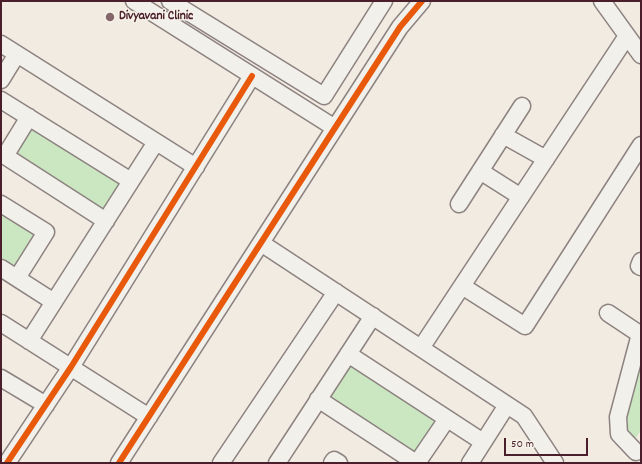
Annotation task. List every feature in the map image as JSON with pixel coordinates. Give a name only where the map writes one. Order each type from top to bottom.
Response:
[{"type":"street","points":[[134,1],[335,128]]},
{"type":"street","points":[[170,1],[324,96],[384,1]]},
{"type":"street","points":[[119,463],[400,27],[422,1]]},
{"type":"street","points":[[602,1],[641,55]]},
{"type":"street","points":[[421,348],[628,36]]},
{"type":"street","points":[[1,44],[196,166]]},
{"type":"street","points":[[1,80],[17,54]]},
{"type":"street","points":[[7,463],[71,367],[252,76]]},
{"type":"street","points":[[1,100],[131,181]]},
{"type":"street","points":[[459,204],[522,106]]},
{"type":"street","points":[[29,117],[5,156],[106,220]]},
{"type":"street","points":[[503,135],[546,159]]},
{"type":"street","points":[[29,340],[156,142]]},
{"type":"street","points":[[462,286],[525,326],[641,145]]},
{"type":"street","points":[[480,171],[521,197]]},
{"type":"street","points":[[1,204],[46,232],[17,278]]},
{"type":"street","points":[[261,243],[524,416],[555,463]]},
{"type":"street","points":[[641,262],[639,266],[641,268]]},
{"type":"street","points":[[1,268],[54,302]]},
{"type":"street","points":[[221,463],[336,292]]},
{"type":"street","points":[[608,313],[640,334],[618,417],[619,434],[635,453]]},
{"type":"street","points":[[277,463],[373,316]]},
{"type":"street","points":[[1,323],[149,417]]},
{"type":"street","points":[[348,354],[483,442]]},
{"type":"street","points":[[2,379],[46,405]]},
{"type":"street","points":[[318,399],[417,463],[446,419]]},
{"type":"street","points":[[470,463],[508,405]]},
{"type":"street","points":[[332,463],[334,460],[339,463]]},
{"type":"green space","points":[[29,127],[120,184],[104,211],[12,153]]},
{"type":"green space","points":[[1,212],[37,235],[16,268],[1,258]]},
{"type":"green space","points":[[641,358],[641,430],[634,441],[626,430],[624,417]]},
{"type":"green space","points":[[351,364],[438,421],[416,455],[329,398]]},
{"type":"cycle path","points":[[119,463],[400,27],[422,1]]},
{"type":"cycle path","points":[[7,463],[71,367],[252,76]]},
{"type":"place","name":"Divyavani Clinic","points":[[110,17]]}]
